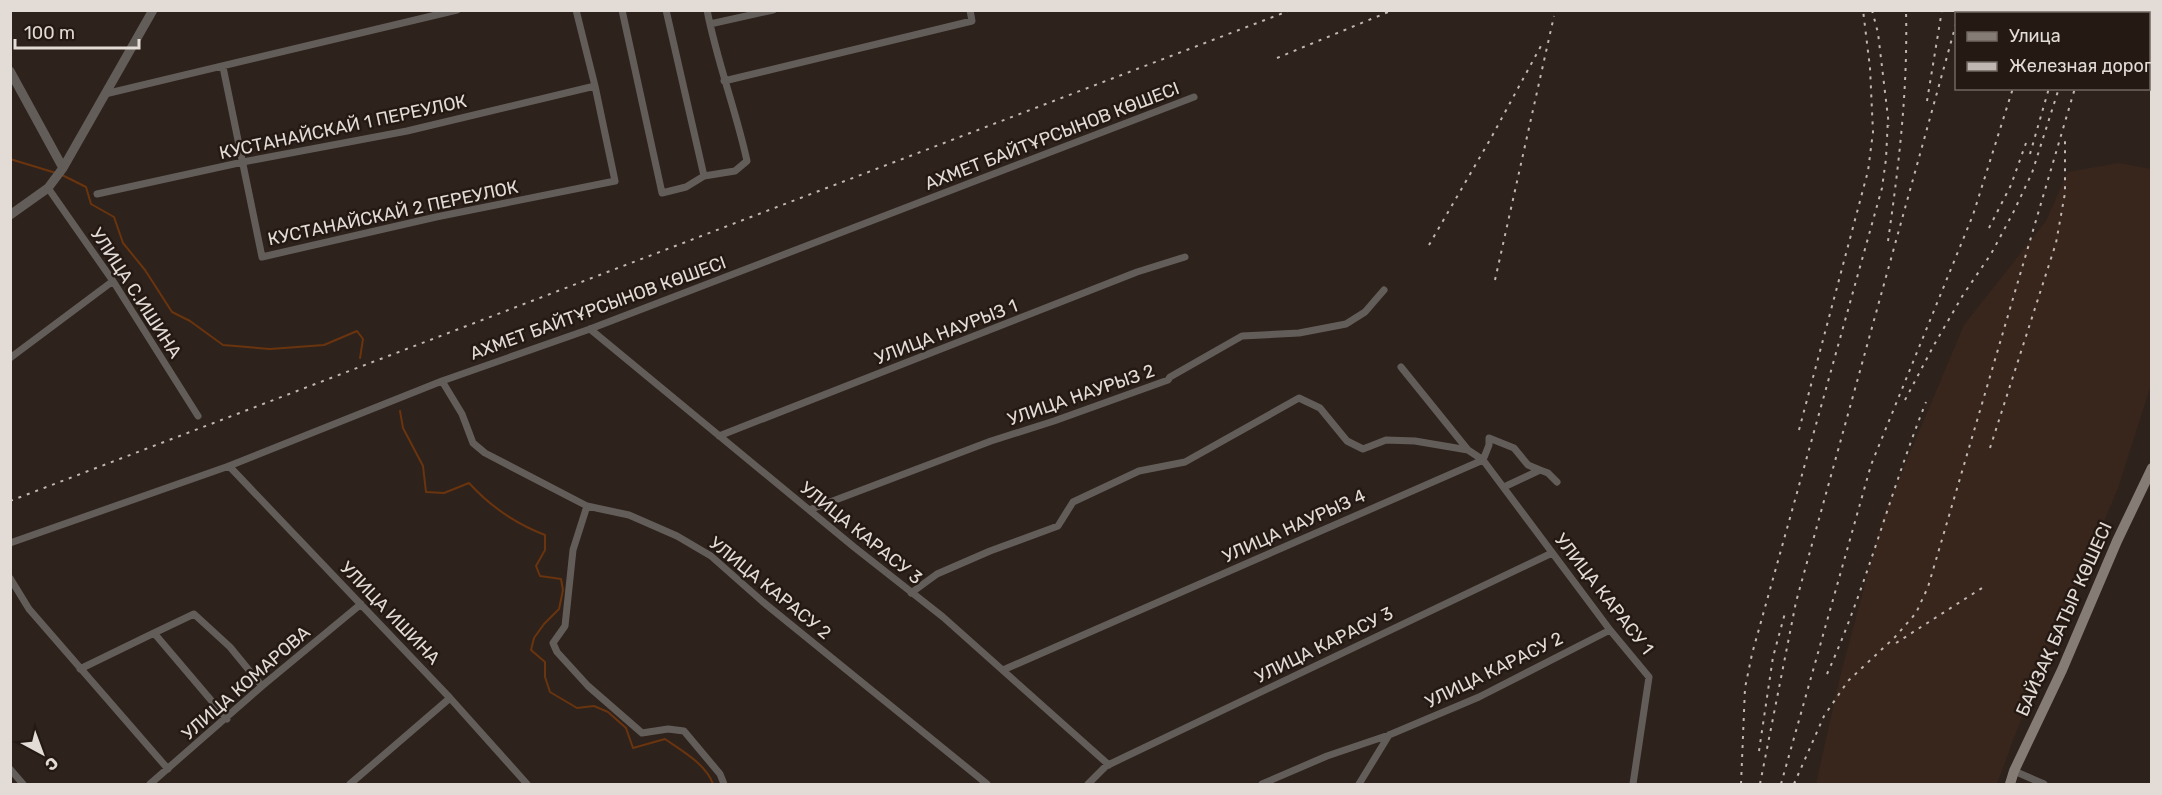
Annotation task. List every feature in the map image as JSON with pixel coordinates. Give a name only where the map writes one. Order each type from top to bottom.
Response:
[{"type":"main road","name":"БАЙЗАҚ БАТЫР КӨШЕСІ","points":[[2010,784],[2151,468]]},
{"type":"street","points":[[10,215],[48,188],[63,168],[153,10]]},
{"type":"street","points":[[105,94],[457,10]]},
{"type":"street","points":[[576,10],[595,86]]},
{"type":"street","points":[[622,10],[662,194],[686,187],[704,176],[735,171],[747,161],[707,10]]},
{"type":"street","points":[[666,10],[704,176]]},
{"type":"street","points":[[710,24],[773,10]]},
{"type":"street","points":[[724,81],[972,21],[970,10]]},
{"type":"street","name":"КУСТАНАЙСКАЙ 2 ПЕРЕУЛОК","points":[[223,67],[262,257],[436,218],[615,182],[595,86]]},
{"type":"street","points":[[10,71],[63,168]]},
{"type":"street","name":"КУСТАНАЙСКАЙ 1 ПЕРЕУЛОК","points":[[97,194],[243,162],[407,131],[595,86]]},
{"type":"street","name":"АХМЕТ БАЙТҰРСЫНОВ КӨШЕСІ","points":[[10,543],[229,466],[442,381],[590,329],[1194,96]]},
{"type":"street","name":"УЛИЦА С.ИШИНА","points":[[48,188],[112,281],[198,416]]},
{"type":"street","name":"УЛИЦА НАУРЫЗ 1","points":[[719,436],[1137,272],[1185,257]]},
{"type":"street","points":[[10,358],[112,281]]},
{"type":"street","name":"УЛИЦА НАУРЫЗ 2","points":[[809,510],[992,441],[1168,380],[1242,336],[1299,333],[1346,324],[1365,312],[1384,290]]},
{"type":"street","name":"УЛИЦА КАРАСУ 3","points":[[590,329],[809,510],[943,617],[1109,765]]},
{"type":"street","points":[[1401,367],[1468,450],[1483,460],[1489,445],[1489,438],[1514,448],[1528,465],[1548,473],[1557,482]]},
{"type":"street","name":"УЛИЦА КАРАСУ 2","points":[[442,381],[462,414],[473,443],[485,453],[587,506],[629,515],[677,536],[711,555],[763,602],[987,784]]},
{"type":"street","points":[[911,592],[937,573],[990,550],[1058,526],[1073,502],[1139,471],[1185,462],[1299,398],[1320,408],[1347,441],[1363,449],[1386,440],[1415,441],[1468,450]]},
{"type":"street","name":"УЛИЦА КАРАСУ 1","points":[[1483,460],[1610,630],[1649,677],[1633,784]]},
{"type":"street","name":"УЛИЦА НАУРЫЗ 4","points":[[1003,670],[1483,460]]},
{"type":"street","name":"УЛИЦА ИШИНА","points":[[229,466],[450,698],[527,784]]},
{"type":"street","points":[[1504,487],[1540,470]]},
{"type":"street","points":[[587,506],[573,550],[565,626],[553,643],[557,652],[588,686],[642,733],[668,729],[684,731],[720,774],[724,784]]},
{"type":"street","name":"УЛИЦА КАРАСУ 3","points":[[1088,784],[1109,765],[1552,553]]},
{"type":"street","points":[[10,578],[29,609],[168,770]]},
{"type":"street","name":"УЛИЦА КОМАРОВА","points":[[150,784],[262,686],[361,604]]},
{"type":"street","points":[[80,669],[194,614],[230,647],[262,686]]},
{"type":"street","name":"УЛИЦА КАРАСУ 2","points":[[1262,784],[1327,756],[1389,735],[1479,697],[1610,630]]},
{"type":"street","points":[[154,633],[227,719]]},
{"type":"street","points":[[350,784],[450,698]]},
{"type":"street","points":[[1359,784],[1389,735]]},
{"type":"street","points":[[10,769],[23,784]]},
{"type":"street","points":[[2014,771],[2044,784]]},
{"type":"shaded area","points":[[2118,163],[2151,169],[2151,385],[2118,488],[2015,735],[1997,784],[1816,784],[1839,681],[1883,517],[1964,325],[2046,221],[2068,172]]},
{"type":"waterway","points":[[10,159],[56,173]]},
{"type":"waterway","points":[[62,175],[86,187],[91,204],[114,217],[123,243],[145,270],[172,312],[190,321],[223,345],[270,349],[324,345],[357,331],[363,339],[360,358]]},
{"type":"waterway","points":[[400,411],[403,428],[423,466],[426,492],[444,493],[469,483],[504,514],[545,535],[545,550],[536,566],[540,576],[561,579],[563,590],[559,609],[534,638],[531,650],[545,662],[545,677],[550,692],[577,708],[594,706],[608,712],[626,728],[633,748],[665,739],[699,764],[713,784]]},
{"type":"railway","points":[[10,501],[1291,10]]},
{"type":"railway","points":[[1277,58],[1393,10]]},
{"type":"railway","points":[[1799,430],[1868,171],[1873,132],[1870,68],[1863,10]]},
{"type":"railway","points":[[1872,10],[1878,33],[1889,126]]},
{"type":"railway","points":[[1888,241],[1902,126],[1906,68],[1906,10]]},
{"type":"railway","points":[[1927,101],[1942,10]]},
{"type":"railway","points":[[1495,280],[1554,16]]},
{"type":"railway","points":[[1760,784],[1796,602],[1955,28]]},
{"type":"railway","points":[[1429,245],[1542,44]]},
{"type":"railway","points":[[1781,784],[1871,465],[1973,215],[2012,90]]},
{"type":"railway","points":[[2030,154],[2048,90]]},
{"type":"railway","points":[[1905,400],[1934,345],[1963,295],[1991,254],[2013,213],[2032,173],[2058,90]]},
{"type":"railway","points":[[1794,784],[1824,716],[1848,681],[1895,637],[1916,613],[1928,587],[2074,90]]},
{"type":"railway","points":[[1741,784],[1745,688],[1752,654],[1882,188],[1888,118]]},
{"type":"railway","points":[[1990,448],[2056,243],[2065,193],[2065,141]]},
{"type":"railway","points":[[1989,228],[2011,185],[2026,143]]},
{"type":"railway","points":[[1827,674],[1854,607],[1926,402]]},
{"type":"railway","points":[[1896,643],[1982,588]]},
{"type":"railway","points":[[1759,751],[1773,657],[1785,613]]}]
